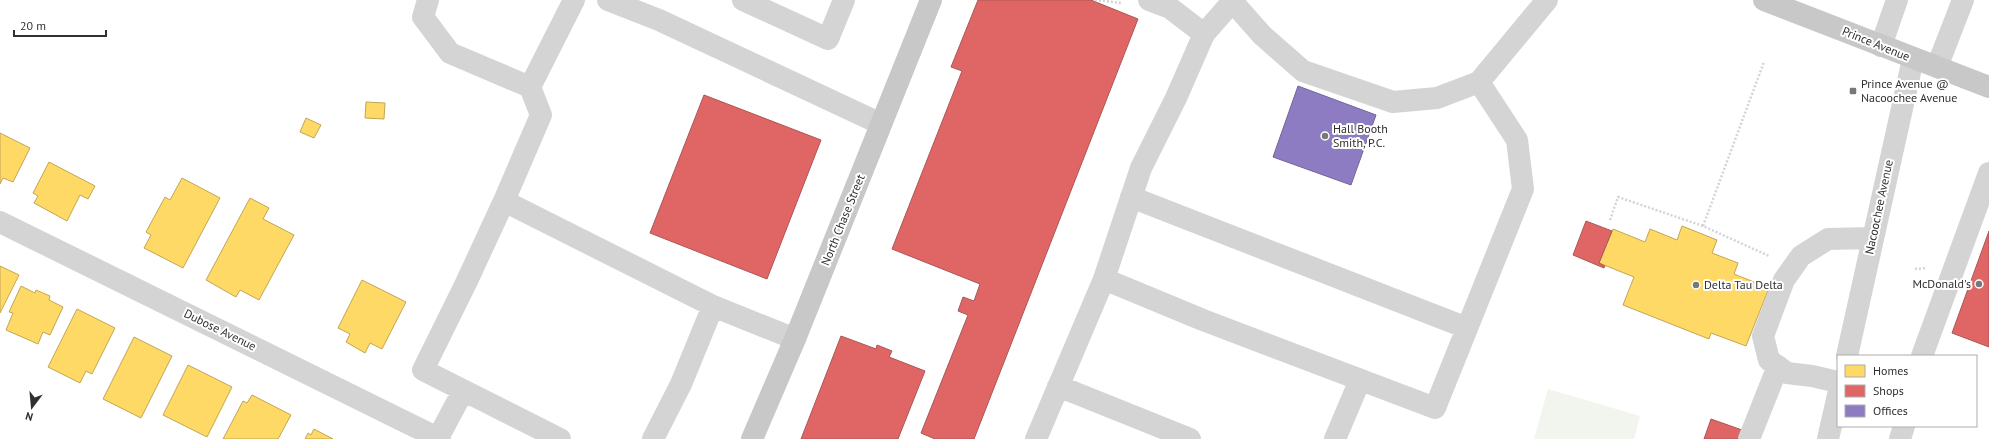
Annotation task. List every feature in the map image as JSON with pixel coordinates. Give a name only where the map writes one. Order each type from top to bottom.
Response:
[{"type":"main road","name":"North Chase Street","points":[[752,439],[795,339],[931,0]]},
{"type":"main road","name":"Prince Avenue","points":[[1768,1],[1989,87]]},
{"type":"street","points":[[428,0],[423,17],[450,53],[530,87],[541,115],[504,201],[423,370],[560,439]]},
{"type":"street","points":[[530,87],[574,0]]},
{"type":"street","points":[[608,0],[659,20],[881,124]]},
{"type":"street","points":[[743,0],[828,39],[844,0]]},
{"type":"street","points":[[1149,0],[1170,8],[1204,34]]},
{"type":"street","points":[[1036,439],[1104,280],[1140,168],[1176,98],[1204,34],[1231,1],[1262,35],[1303,71],[1393,102],[1437,98],[1479,82],[1547,0]]},
{"type":"street","points":[[1881,46],[1897,0]]},
{"type":"street","points":[[1937,67],[1963,0]]},
{"type":"street","name":"Nacoochee Avenue","points":[[1846,355],[1913,58]]},
{"type":"street","points":[[1104,280],[1203,320],[1435,408],[1523,189],[1517,140],[1479,82]]},
{"type":"street","points":[[1922,355],[1989,173]]},
{"type":"street","points":[[1131,197],[1467,328]]},
{"type":"street","points":[[504,201],[713,306],[795,339]]},
{"type":"street","name":"Dubose Avenue","points":[[0,222],[439,438]]},
{"type":"street","points":[[1837,382],[1812,376],[1787,373],[1769,360],[1764,336],[1784,280],[1801,256],[1828,239],[1872,238]]},
{"type":"street","points":[[653,439],[681,384],[713,306]]},
{"type":"street","points":[[1749,439],[1778,366]]},
{"type":"street","points":[[1335,439],[1360,380]]},
{"type":"street","points":[[1058,386],[1180,437]]},
{"type":"street","points":[[439,438],[463,391]]},
{"type":"street","points":[[1828,439],[1837,399]]},
{"type":"street","points":[[1900,439],[1904,427]]},
{"type":"path","points":[[1703,226],[1764,62]]},
{"type":"path","points":[[1610,220],[1618,197],[1703,226],[1794,266]]},
{"type":"shaded area","points":[[1548,389],[1640,416],[1634,439],[1534,439]]},
{"type":"building: Homes","points":[[366,102],[385,103],[384,119],[365,118]]},
{"type":"building: Homes","points":[[306,118],[321,125],[314,138],[300,132]]},
{"type":"building: Homes","points":[[0,133],[30,148],[13,182],[3,178],[0,184]]},
{"type":"building: Homes","points":[[49,162],[95,186],[88,199],[80,195],[67,221],[34,203],[38,196],[33,193]]},
{"type":"building: Homes","points":[[182,178],[220,198],[183,268],[144,248],[151,235],[146,232],[165,197],[170,200]]},
{"type":"building: Homes","points":[[250,198],[269,208],[263,219],[294,235],[259,300],[240,290],[236,297],[206,280]]},
{"type":"building: Homes","name":"Delta Tau Delta","points":[[1682,226],[1717,240],[1712,253],[1738,263],[1734,274],[1769,288],[1746,346],[1711,333],[1709,339],[1623,305],[1634,277],[1599,263],[1613,229],[1645,242],[1650,229],[1677,240]]},
{"type":"building: Homes","points":[[0,266],[19,275],[0,313]]},
{"type":"building: Homes","points":[[362,280],[406,302],[382,349],[370,343],[365,353],[346,342],[350,334],[338,328]]},
{"type":"building: Homes","points":[[21,286],[35,293],[36,290],[50,296],[49,300],[63,307],[50,335],[43,332],[38,344],[6,330],[13,313],[9,312]]},
{"type":"building: Homes","points":[[77,309],[115,328],[92,374],[86,371],[80,383],[48,367]]},
{"type":"building: Homes","points":[[134,337],[172,356],[141,418],[103,399]]},
{"type":"building: Homes","points":[[188,365],[232,387],[207,437],[163,415]]},
{"type":"building: Homes","points":[[252,395],[291,415],[278,439],[223,439],[243,401],[247,403]]},
{"type":"building: Homes","points":[[314,429],[333,439],[305,439],[308,433],[311,435]]},
{"type":"building: Shops","points":[[978,0],[1091,0],[1138,19],[974,439],[935,439],[921,433],[968,315],[958,311],[963,297],[974,301],[980,284],[892,249],[962,71],[951,67]]},
{"type":"building: Shops","points":[[704,95],[821,140],[767,279],[650,233]]},
{"type":"building: Shops","points":[[1586,221],[1612,231],[1599,263],[1605,266],[1604,268],[1573,255]]},
{"type":"building: Shops","name":"McDonald's","points":[[1989,231],[1989,347],[1952,333]]},
{"type":"building: Shops","points":[[841,336],[876,349],[877,345],[892,351],[889,357],[925,371],[898,439],[801,439]]},
{"type":"building: Shops","points":[[1711,419],[1742,430],[1739,439],[1704,439]]},
{"type":"building: Offices","name":"Hall Booth Smith, P.C.","points":[[1298,86],[1376,115],[1351,185],[1273,157]]},
{"type":"place","name":"Prince Avenue @ Nacoochee Avenue","points":[[1853,91]]},
{"type":"place","name":"Hall Booth Smith, P.C.","points":[[1325,136]]},
{"type":"place","name":"McDonald's","points":[[1979,284]]},
{"type":"place","name":"Delta Tau Delta","points":[[1696,285]]}]
